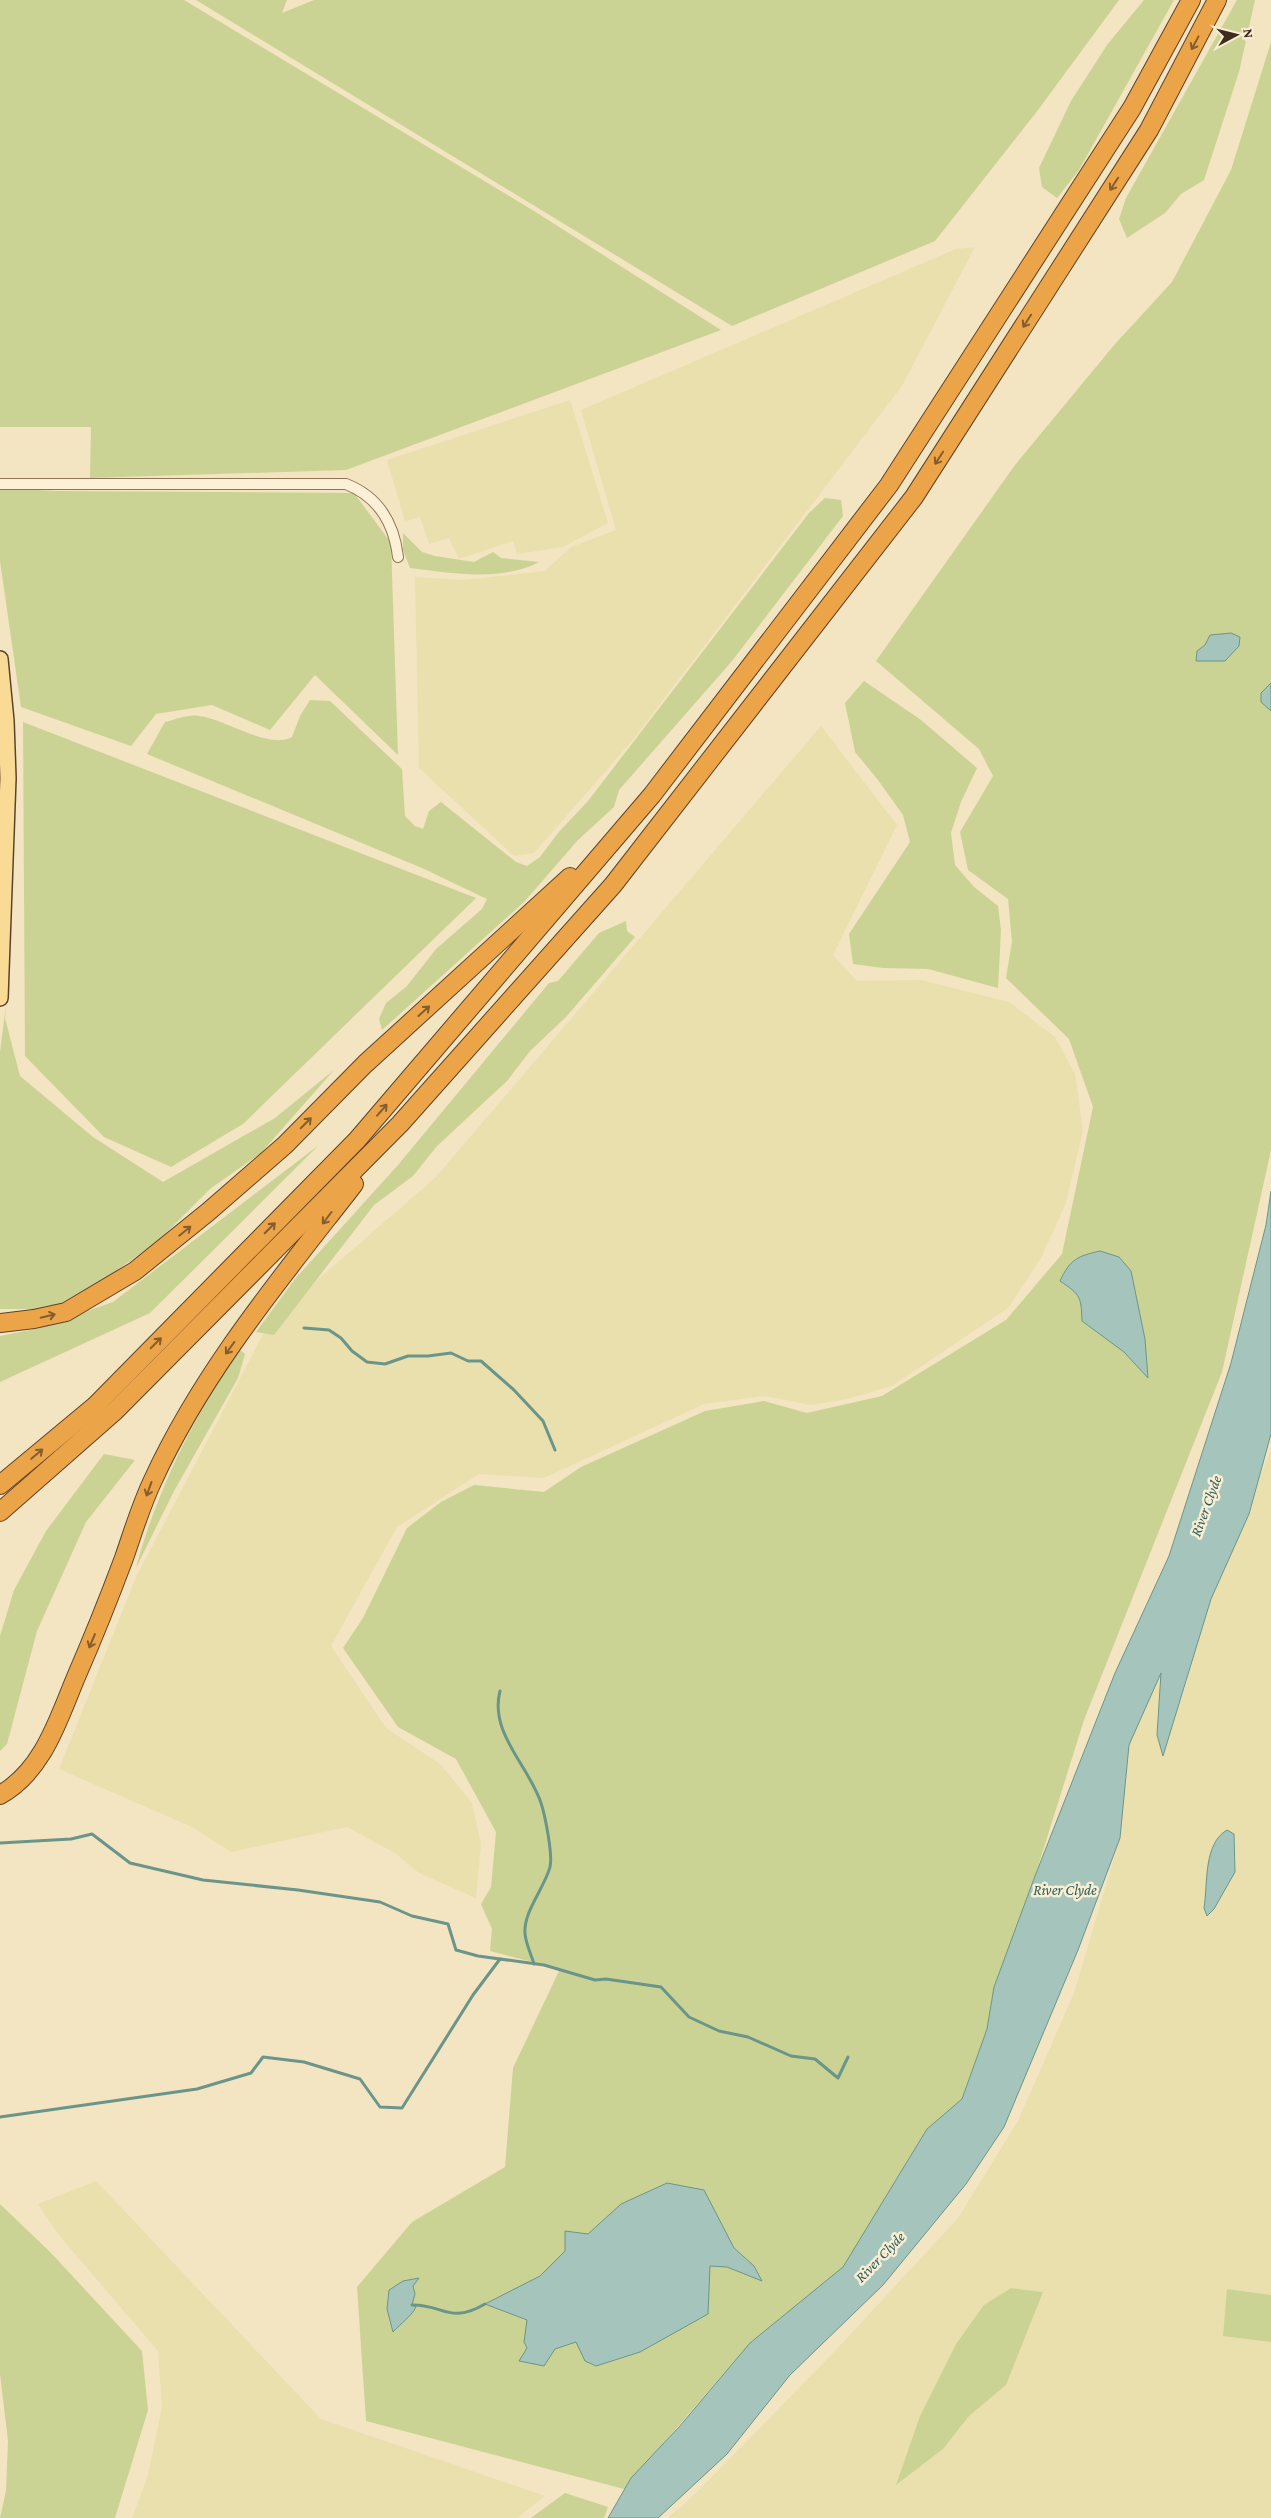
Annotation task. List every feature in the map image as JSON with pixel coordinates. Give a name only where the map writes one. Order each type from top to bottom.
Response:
[{"type":"highway","points":[[0,1485],[94,1406],[357,1140],[627,826],[889,484],[1132,108],[1190,0]]},
{"type":"highway","points":[[0,1512],[115,1411],[400,1124],[613,885],[914,497],[1149,130],[1217,0]]},
{"type":"highway","points":[[0,1323],[34,1319],[66,1312],[135,1271],[208,1212],[285,1145],[365,1064],[627,826]]},
{"type":"highway","points":[[0,1795],[15,1786],[32,1768],[53,1732],[105,1610],[152,1481],[200,1390],[266,1298],[400,1124]]},
{"type":"main road","points":[[0,659],[6,721],[4,777],[5,903],[0,998]]},
{"type":"main road","points":[[0,930],[5,903]]},
{"type":"street","points":[[0,484],[346,484],[363,490],[387,516],[396,542],[398,557]]},
{"type":"shaded area","points":[[975,247],[902,386],[632,741],[534,853],[514,856],[419,768],[415,577],[464,580],[545,571],[571,547],[616,530],[581,410],[956,249]]},
{"type":"shaded area","points":[[570,400],[608,523],[563,547],[517,554],[513,541],[459,559],[449,538],[429,544],[420,517],[405,521],[387,460]]},
{"type":"shaded area","points":[[821,726],[897,825],[833,955],[857,981],[921,980],[1009,1002],[1055,1037],[1075,1074],[1083,1130],[1066,1203],[1041,1258],[1008,1308],[892,1386],[847,1399],[811,1405],[764,1396],[704,1404],[544,1478],[479,1474],[397,1527],[331,1646],[386,1728],[440,1764],[472,1803],[481,1844],[476,1898],[419,1873],[395,1853],[347,1827],[231,1852],[192,1827],[59,1769],[136,1577],[270,1321],[435,1178]]},
{"type":"shaded area","points":[[1271,1449],[1271,2518],[668,2518],[697,2492],[835,2351],[958,2218],[1018,2121],[1074,1993],[1120,1838],[1129,1745],[1162,1671],[1157,1735],[1182,1698],[1210,1602]]},
{"type":"shaded area","points":[[96,2181],[321,2419],[545,2496],[517,2518],[132,2518],[148,2475],[162,2407],[158,2351],[58,2234],[38,2204]]},
{"type":"green space","points":[[0,0],[184,0],[534,211],[721,330],[346,470],[90,478],[91,427],[0,427]]},
{"type":"green space","points":[[196,0],[287,0],[282,13],[314,0],[1119,0],[1038,110],[935,241],[732,326]]},
{"type":"green space","points":[[1144,0],[1174,0],[1079,170],[1057,198],[1042,187],[1039,168],[1071,101],[1107,45]]},
{"type":"green space","points":[[1237,0],[1255,0],[1239,72],[1204,180],[1181,194],[1165,213],[1127,238],[1119,219],[1126,198]]},
{"type":"green space","points":[[1271,42],[1271,1150],[1222,1372],[1084,1720],[987,2029],[962,2099],[843,2267],[743,2351],[624,2489],[366,2421],[357,2287],[412,2222],[505,2167],[513,2068],[560,1969],[490,1951],[492,1929],[481,1904],[491,1887],[496,1832],[456,1759],[398,1727],[343,1648],[363,1618],[407,1528],[441,1502],[474,1485],[544,1492],[581,1467],[705,1411],[764,1401],[807,1413],[882,1396],[1006,1320],[1062,1254],[1093,1107],[1069,1039],[1006,978],[1012,942],[1008,899],[968,870],[960,832],[993,776],[979,749],[876,661],[1015,465],[1115,344],[1172,282],[1231,170]]},
{"type":"green space","points":[[0,488],[57,491],[354,493],[391,543],[398,755],[315,675],[270,730],[212,705],[156,714],[131,746],[21,707],[0,561]]},
{"type":"green space","points":[[825,498],[841,500],[843,516],[732,661],[619,790],[614,807],[578,840],[524,902],[382,1030],[379,1019],[386,1003],[407,986],[436,949],[482,909],[487,899],[422,868],[147,754],[165,722],[186,716],[199,716],[222,722],[259,737],[282,740],[292,737],[300,716],[310,700],[330,701],[402,769],[405,816],[415,826],[423,829],[429,811],[441,802],[516,862],[527,866],[540,857],[558,833],[588,801],[809,513]]},
{"type":"green space","points":[[403,533],[422,552],[435,556],[474,562],[493,552],[501,558],[539,562],[509,572],[492,574],[459,574],[410,568],[403,550]]},
{"type":"green space","points":[[864,681],[921,720],[977,768],[961,802],[951,833],[955,865],[974,887],[998,906],[1001,930],[998,988],[928,969],[883,968],[853,964],[849,934],[910,842],[903,815],[855,752],[845,703]]},
{"type":"green space","points":[[23,722],[476,898],[243,1124],[171,1167],[104,1137],[25,1056]]},
{"type":"green space","points":[[626,921],[627,931],[635,937],[566,1017],[530,1051],[507,1081],[437,1146],[413,1176],[374,1205],[274,1335],[256,1332],[295,1279],[398,1165],[549,983],[558,981],[599,933]]},
{"type":"green space","points":[[7,998],[5,1018],[20,1076],[93,1137],[163,1182],[275,1118],[334,1070],[261,1153],[210,1189],[158,1241],[106,1278],[51,1309],[0,1309],[0,1052]]},
{"type":"green space","points":[[319,1145],[150,1313],[0,1382],[0,1336],[35,1329],[113,1302]]},
{"type":"green space","points":[[239,1349],[245,1354],[238,1378],[174,1491],[136,1568],[155,1510],[178,1454],[207,1401]]},
{"type":"green space","points":[[104,1454],[135,1460],[86,1522],[37,1631],[7,1744],[0,1751],[0,1636],[14,1590],[46,1531]]},
{"type":"green space","points":[[0,2204],[51,2253],[142,2351],[148,2410],[115,2518],[0,2518],[6,2491],[8,2441],[0,2374]]},
{"type":"green space","points":[[1011,2288],[1043,2292],[1006,2385],[969,2416],[943,2449],[896,2485],[920,2416],[956,2344],[984,2305]]},
{"type":"green space","points":[[1227,2289],[1271,2295],[1271,2342],[1223,2336]]},
{"type":"green space","points":[[565,2493],[608,2507],[604,2518],[531,2518]]},
{"type":"water","points":[[1231,633],[1240,637],[1239,646],[1225,661],[1196,661],[1197,651],[1205,645],[1210,635]]},
{"type":"water","points":[[1271,683],[1271,711],[1261,702],[1261,693]]},
{"type":"water","name":"River Clyde","points":[[1271,1191],[1271,1434],[1249,1514],[1211,1599],[1163,1756],[1157,1735],[1161,1673],[1129,1745],[1120,1838],[1078,1950],[1004,2127],[966,2184],[883,2285],[790,2375],[727,2454],[658,2518],[608,2518],[631,2478],[679,2427],[750,2343],[843,2267],[927,2129],[962,2099],[987,2029],[994,1987],[1035,1876],[1115,1673],[1169,1556],[1231,1363],[1266,1225]]},
{"type":"water","points":[[1100,1251],[1119,1257],[1131,1271],[1145,1339],[1148,1378],[1124,1352],[1082,1321],[1080,1301],[1076,1293],[1060,1281],[1071,1263],[1080,1257]]},
{"type":"water","points":[[1227,1830],[1234,1834],[1235,1872],[1214,1909],[1207,1916],[1204,1908],[1210,1855],[1219,1836]]},
{"type":"water","points":[[667,2183],[704,2190],[734,2248],[754,2266],[762,2281],[727,2267],[710,2266],[708,2314],[640,2352],[596,2366],[585,2361],[576,2342],[555,2349],[544,2366],[519,2361],[527,2348],[524,2342],[527,2320],[485,2304],[540,2276],[565,2251],[565,2231],[588,2234],[621,2204]]},
{"type":"water","points":[[419,2278],[413,2286],[415,2294],[412,2305],[416,2307],[409,2317],[393,2332],[387,2309],[389,2290],[403,2281]]},
{"type":"waterway","points":[[304,1328],[329,1330],[341,1338],[352,1351],[367,1362],[385,1364],[408,1356],[451,1353],[468,1361],[481,1361],[514,1390],[543,1421],[555,1450]]},
{"type":"waterway","points":[[500,1691],[498,1706],[500,1721],[505,1735],[541,1803],[550,1845],[550,1867],[530,1909],[525,1926],[526,1942],[534,1964]]},
{"type":"waterway","points":[[0,1843],[71,1839],[92,1834],[130,1863],[203,1880],[298,1890],[380,1902],[412,1916],[448,1924],[456,1950],[478,1956],[544,1965],[595,1980],[606,1979],[661,1987],[689,2017],[719,2031],[748,2037],[791,2056],[815,2059],[838,2078],[848,2057]]},
{"type":"waterway","points":[[0,2117],[197,2089],[251,2073],[263,2057],[304,2062],[360,2079],[380,2107],[402,2108],[473,1995],[500,1959]]},
{"type":"waterway","points":[[412,2305],[463,2313],[485,2304]]}]
